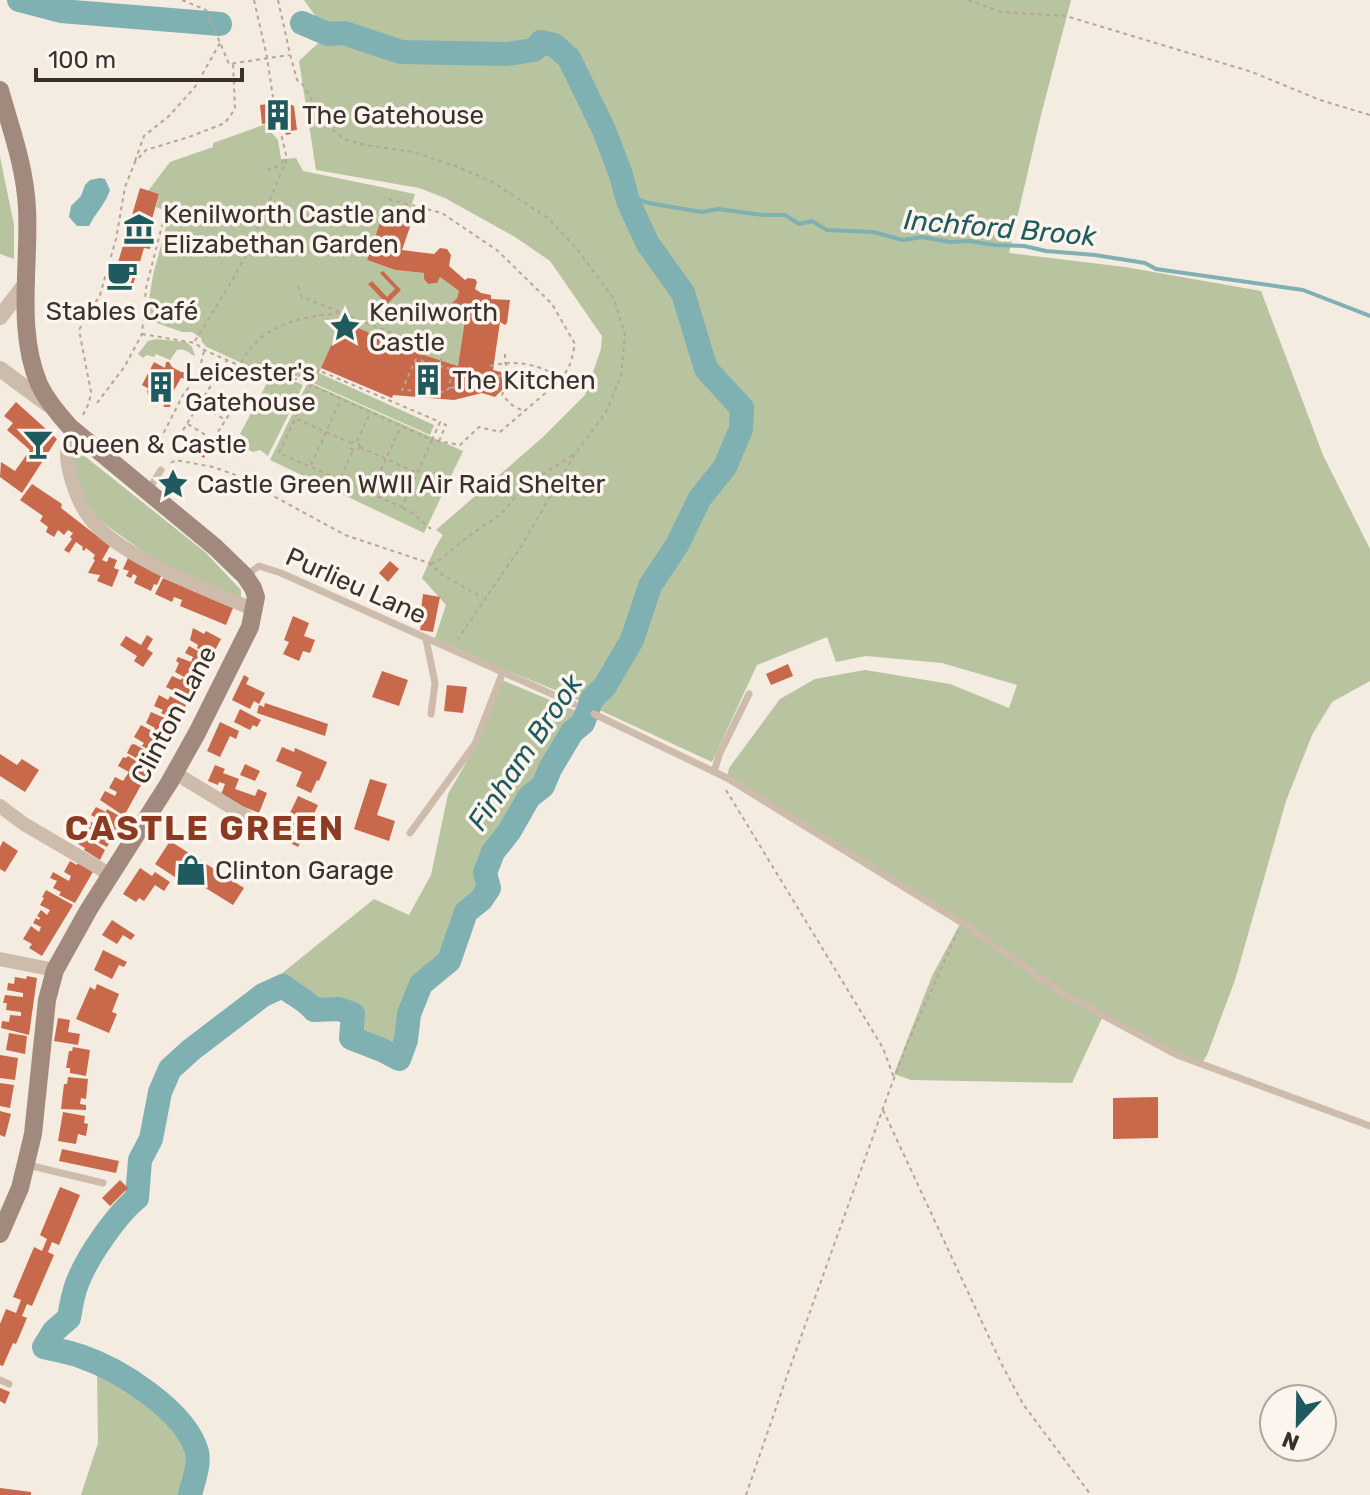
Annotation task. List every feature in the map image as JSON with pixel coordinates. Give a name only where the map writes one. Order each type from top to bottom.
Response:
[{"type":"main road","points":[[0,90],[22,167],[27,205],[26,319],[30,355],[39,384],[54,408],[245,576],[256,597],[255,610]]},
{"type":"main road","name":"Clinton Lane","points":[[0,1234],[20,1188],[33,1134],[47,1000],[55,970],[89,909],[175,773],[219,692],[255,610]]},
{"type":"street","points":[[0,317],[27,282]]},
{"type":"street","points":[[0,369],[54,408]]},
{"type":"street","points":[[76,426],[66,445],[67,466],[76,496],[90,519],[111,539],[144,560],[255,610]]},
{"type":"street","points":[[175,773],[254,821]]},
{"type":"street","points":[[0,806],[24,824],[111,875]]},
{"type":"street","points":[[0,959],[55,970]]},
{"type":"lane","points":[[148,491],[161,470]]},
{"type":"lane","name":"Purlieu Lane","points":[[245,576],[259,566],[281,573],[574,704]]},
{"type":"lane","points":[[426,639],[435,683],[431,714]]},
{"type":"lane","points":[[410,833],[475,744],[502,674]]},
{"type":"lane","points":[[714,772],[749,694]]},
{"type":"lane","points":[[594,714],[727,778],[964,924],[1065,995],[1177,1055],[1370,1126]]},
{"type":"lane","points":[[26,1165],[103,1183]]},
{"type":"lane","points":[[0,1380],[9,1384]]},
{"type":"path","points":[[182,0],[206,10],[229,64],[290,54]]},
{"type":"path","points":[[196,0],[197,6]]},
{"type":"path","points":[[254,0],[274,104]]},
{"type":"path","points":[[278,0],[297,80],[327,126],[346,140],[413,152],[491,181],[548,218],[577,249],[614,299],[625,335],[621,376],[606,412],[575,454],[522,545],[457,640],[453,651]]},
{"type":"path","points":[[968,0],[1001,12],[1066,16],[1252,72],[1320,100],[1370,115]]},
{"type":"path","points":[[76,426],[89,403],[91,392],[79,330],[100,295],[116,239],[125,187],[144,136],[169,116],[195,87],[219,41]]},
{"type":"path","points":[[135,162],[146,150],[225,123],[235,109],[233,63]]},
{"type":"path","points":[[195,343],[250,247],[287,159],[280,129]]},
{"type":"path","points":[[267,170],[287,159]]},
{"type":"path","points":[[142,334],[195,343],[204,350],[268,378],[296,379],[438,442],[460,445],[479,427],[500,432],[563,378],[575,344],[552,304],[498,251],[442,213],[384,198]]},
{"type":"path","points":[[97,403],[125,366],[142,334],[146,288],[164,218]]},
{"type":"path","points":[[298,286],[302,297],[442,353],[440,366]]},
{"type":"path","points":[[240,365],[249,348],[270,331],[309,317],[342,313]]},
{"type":"path","points":[[160,440],[183,395],[198,375],[204,350]]},
{"type":"path","points":[[505,354],[510,375],[502,395],[523,411]]},
{"type":"path","points":[[183,430],[228,359]]},
{"type":"path","points":[[449,388],[452,369],[416,359],[402,390],[445,392],[449,388],[473,383],[474,387],[488,388],[489,374],[500,376],[497,391]]},
{"type":"path","points":[[490,366],[505,362],[537,365],[563,378]]},
{"type":"path","points":[[431,529],[402,507],[279,453],[318,370],[446,425],[438,442]]},
{"type":"path","points":[[183,395],[226,419]]},
{"type":"path","points":[[218,432],[240,397],[249,395]]},
{"type":"path","points":[[311,466],[341,399]]},
{"type":"path","points":[[295,418],[351,443],[357,441],[370,413]]},
{"type":"path","points":[[402,507],[440,422]]},
{"type":"path","points":[[187,423],[212,439],[209,443]]},
{"type":"path","points":[[371,493],[401,426]]},
{"type":"path","points":[[201,438],[203,433]]},
{"type":"path","points":[[357,441],[360,447],[417,473]]},
{"type":"path","points":[[351,443],[353,450]]},
{"type":"path","points":[[340,480],[353,450],[360,447]]},
{"type":"path","points":[[161,470],[176,460],[213,467],[233,474],[345,535],[436,563],[501,514],[526,485],[575,454]]},
{"type":"path","points":[[429,563],[441,574],[484,599]]},
{"type":"path","points":[[727,778],[725,788],[883,1048],[895,1079]]},
{"type":"path","points":[[746,1495],[908,1042],[953,941]]},
{"type":"path","points":[[883,1110],[1023,1404],[1091,1495]]},
{"type":"green space","points":[[304,0],[1071,0],[1009,253],[1125,267],[1261,291],[1323,455],[1370,549],[1370,681],[1332,702],[1312,735],[1286,801],[1235,980],[1201,1064],[1103,1016],[1072,1083],[911,1080],[894,1074],[932,976],[961,922],[727,778],[729,768],[780,699],[815,679],[865,670],[950,684],[1009,708],[1017,685],[942,663],[866,656],[836,662],[827,637],[757,665],[712,762],[565,694],[434,641],[446,605],[422,578],[443,535],[436,530],[543,437],[585,395],[601,349],[602,336],[550,261],[515,237],[445,198],[419,188],[316,170],[299,61],[328,34]]},
{"type":"green space","points":[[269,123],[270,131],[278,140],[281,159],[296,158],[303,171],[415,194],[408,216],[385,208],[367,260],[394,270],[424,273],[428,284],[437,283],[440,277],[459,291],[452,303],[454,309],[459,312],[467,306],[458,366],[412,351],[342,321],[319,373],[434,425],[430,435],[296,376],[265,374],[207,347],[192,332],[182,332],[154,322],[150,316],[153,275],[170,212],[156,207],[159,194],[148,191],[170,162]]},
{"type":"green space","points":[[0,157],[14,225],[14,259],[0,254]]},
{"type":"green space","points":[[148,341],[186,342],[195,356],[185,350],[177,350],[170,360],[156,354],[143,358],[138,354]]},
{"type":"green space","points":[[268,381],[303,385],[268,456],[260,450],[253,452],[246,449],[248,439],[240,434]]},
{"type":"green space","points":[[308,382],[463,451],[424,533],[270,460]]},
{"type":"green space","points":[[77,450],[205,552],[241,590],[241,599],[162,565],[99,520],[82,494],[73,465],[73,452]]},
{"type":"green space","points":[[502,680],[586,715],[583,723],[572,732],[543,786],[529,797],[493,853],[485,873],[489,888],[481,900],[465,912],[449,961],[421,984],[409,1014],[406,1040],[399,1059],[351,1038],[353,1014],[339,1009],[314,1010],[286,987],[280,975],[374,899],[409,915],[431,875],[448,794],[478,742]]},
{"type":"green space","points":[[97,1364],[142,1388],[182,1423],[198,1457],[190,1495],[81,1495],[98,1443]]},
{"type":"water","points":[[105,179],[110,190],[108,195],[89,226],[77,226],[69,217],[71,206],[90,180]]},
{"type":"building","name":"The Gatehouse","points":[[285,102],[294,106],[297,130],[286,135],[285,129],[270,131],[269,123],[262,124],[260,105]]},
{"type":"building","points":[[140,188],[159,194],[147,237],[153,238],[150,249],[144,248],[131,292],[111,286]]},
{"type":"building","points":[[385,208],[408,216],[417,212],[421,220],[411,224],[402,250],[434,254],[440,248],[447,249],[451,255],[449,266],[465,280],[475,279],[475,289],[491,295],[491,299],[510,300],[507,323],[500,322],[493,370],[501,372],[503,389],[495,397],[482,393],[454,400],[393,395],[392,398],[321,368],[342,321],[412,351],[458,366],[467,306],[459,312],[454,309],[452,303],[459,291],[440,277],[437,283],[428,284],[424,273],[395,270],[367,260]]},
{"type":"building","points":[[383,271],[401,290],[387,304],[368,284],[372,281],[387,297],[395,289],[380,273]]},
{"type":"building","name":"Leicester's Gatehouse","points":[[154,362],[165,368],[166,362],[169,362],[172,367],[189,374],[186,379],[181,378],[169,399],[170,407],[164,407],[163,401],[155,397],[149,398],[149,389],[142,385]]},
{"type":"building","name":"Queen & Castle","points":[[16,402],[57,439],[22,493],[0,477],[1,462],[15,471],[30,450],[7,430],[13,423],[4,416]]},
{"type":"building","points":[[195,435],[211,444],[204,458],[188,448]]},
{"type":"building","points":[[330,477],[347,485],[343,494],[326,487]]},
{"type":"building","points":[[32,484],[62,504],[61,508],[110,546],[102,560],[107,562],[109,557],[117,560],[114,568],[119,570],[112,587],[97,581],[100,575],[88,573],[95,555],[86,548],[84,551],[76,542],[69,553],[64,550],[73,533],[68,530],[64,535],[58,530],[54,537],[46,532],[48,527],[40,521],[43,516],[20,500]]},
{"type":"building","points":[[128,558],[162,574],[151,591],[134,583],[137,576],[126,576],[129,571],[123,569]]},
{"type":"building","points":[[390,561],[399,569],[388,582],[379,573]]},
{"type":"building","points":[[163,578],[233,608],[226,625],[180,606],[182,600],[174,597],[172,602],[155,594]]},
{"type":"building","points":[[423,594],[440,597],[433,632],[420,630]]},
{"type":"building","points":[[293,616],[309,623],[304,636],[315,640],[310,653],[303,651],[299,661],[283,654],[289,642],[284,640]]},
{"type":"building","points":[[193,628],[221,639],[212,656],[190,640]]},
{"type":"building","points":[[147,635],[153,639],[147,649],[153,653],[143,667],[134,661],[137,656],[120,645],[126,636],[141,645]]},
{"type":"building","points":[[189,646],[211,658],[197,684],[175,672],[178,657],[191,662],[193,657],[185,653]]},
{"type":"building","points":[[788,664],[793,676],[771,685],[766,674]]},
{"type":"building","points":[[382,671],[408,680],[399,706],[372,697]]},
{"type":"building","points":[[244,675],[249,678],[246,684],[265,693],[259,704],[254,701],[250,709],[232,700]]},
{"type":"building","points":[[172,676],[196,686],[187,703],[166,687]]},
{"type":"building","points":[[447,685],[467,687],[463,713],[444,711]]},
{"type":"building","points":[[159,695],[168,700],[170,696],[186,705],[177,721],[154,706]]},
{"type":"building","points":[[265,703],[328,724],[325,736],[257,713],[259,705],[264,707]]},
{"type":"building","points":[[240,709],[261,720],[257,727],[253,725],[250,730],[234,722]]},
{"type":"building","points":[[151,712],[176,723],[168,738],[146,723]]},
{"type":"building","points":[[220,722],[239,731],[236,739],[230,736],[220,757],[207,751]]},
{"type":"building","points":[[141,725],[167,739],[159,755],[142,746],[144,743],[134,737]]},
{"type":"building","points":[[134,744],[158,757],[152,767],[127,753]]},
{"type":"building","points":[[282,747],[294,752],[295,748],[327,762],[311,793],[296,786],[302,772],[276,761]]},
{"type":"building","points":[[0,754],[17,765],[22,759],[39,770],[25,792],[0,776]]},
{"type":"building","points":[[128,756],[150,769],[124,816],[100,800],[105,791],[115,796],[117,792],[109,788],[115,777],[123,781],[129,772],[118,766],[123,757]]},
{"type":"building","points":[[245,764],[260,771],[255,781],[240,775]]},
{"type":"building","points":[[215,765],[225,769],[223,773],[239,779],[235,789],[255,796],[258,789],[267,793],[259,813],[220,797],[225,784],[208,781]]},
{"type":"building","points":[[370,779],[387,784],[377,815],[395,821],[389,841],[354,829]]},
{"type":"building","points":[[298,796],[318,805],[309,825],[289,815]]},
{"type":"building","points":[[96,807],[123,818],[107,847],[83,831],[89,821],[99,826],[102,821],[91,815]]},
{"type":"building","points":[[287,816],[308,827],[298,847],[277,836]]},
{"type":"building","points":[[83,836],[105,850],[100,860],[78,844]]},
{"type":"building","points":[[3,841],[18,851],[5,872],[0,869]]},
{"type":"building","name":"Clinton Garage","points":[[170,841],[244,888],[233,905],[196,882],[184,877],[181,881],[155,864]]},
{"type":"building","points":[[70,861],[77,865],[79,861],[94,870],[75,903],[59,895],[61,892],[53,888],[57,881],[50,878],[53,872],[69,881],[71,876],[64,872]]},
{"type":"building","points":[[140,868],[152,876],[155,872],[170,882],[164,891],[155,885],[144,901],[139,898],[136,902],[123,894]]},
{"type":"building","points":[[46,890],[73,905],[42,956],[29,948],[32,944],[23,939],[31,926],[39,932],[41,927],[33,923],[36,918],[39,920],[37,916],[41,910],[47,915],[50,910],[40,905]]},
{"type":"building","points":[[112,920],[135,935],[131,940],[123,935],[117,944],[102,935]]},
{"type":"building","points":[[103,950],[127,962],[124,967],[119,965],[112,979],[94,970]]},
{"type":"building","points":[[27,976],[37,978],[29,1035],[1,1028],[2,1021],[9,1022],[10,1015],[21,1016],[21,1012],[6,1010],[7,1003],[3,1003],[5,995],[23,997],[23,993],[7,990],[8,983],[14,984],[15,977],[26,979]]},
{"type":"building","points":[[97,984],[119,994],[112,1012],[117,1014],[109,1033],[76,1019],[90,987],[95,990]]},
{"type":"building","points":[[58,1018],[70,1020],[68,1032],[80,1034],[78,1045],[54,1041]]},
{"type":"building","points":[[9,1033],[27,1036],[25,1054],[6,1050]]},
{"type":"building","points":[[73,1047],[90,1050],[86,1076],[70,1073],[70,1068],[66,1068],[69,1051]]},
{"type":"building","points":[[0,1055],[18,1058],[15,1080],[0,1078]]},
{"type":"building","points":[[68,1077],[88,1079],[86,1099],[81,1098],[80,1104],[86,1105],[86,1110],[61,1109],[64,1084],[67,1084]]},
{"type":"building","points":[[0,1083],[14,1085],[10,1108],[0,1106]]},
{"type":"building","points":[[1158,1097],[1158,1138],[1113,1139],[1113,1098]]},
{"type":"building","points":[[0,1111],[11,1114],[5,1137],[0,1135]]},
{"type":"building","points":[[63,1112],[85,1116],[84,1123],[88,1124],[86,1136],[78,1134],[76,1144],[58,1141]]},
{"type":"building","points":[[62,1149],[119,1161],[116,1173],[59,1161]]},
{"type":"building","points":[[120,1180],[128,1188],[110,1206],[102,1198]]},
{"type":"building","points":[[60,1187],[80,1195],[59,1245],[52,1242],[48,1252],[54,1255],[32,1306],[27,1304],[22,1316],[27,1318],[3,1366],[0,1365],[0,1324],[6,1309],[16,1313],[21,1300],[13,1297],[34,1247],[42,1251],[47,1239],[40,1235]]},
{"type":"building","points":[[0,1388],[10,1392],[5,1404],[0,1401]]},
{"type":"building","points":[[0,1488],[31,1492],[31,1495],[0,1495]]},
{"type":"waterway","name":"Finham Brook","points":[[19,0],[61,11],[220,24]]},
{"type":"waterway","name":"Finham Brook","points":[[190,1495],[198,1457],[180,1422],[149,1394],[113,1371],[80,1356],[44,1347],[54,1331],[69,1318],[76,1286],[96,1248],[137,1198],[140,1160],[151,1139],[160,1092],[170,1069],[263,995],[283,986],[314,1010],[339,1009],[353,1014],[351,1038],[399,1059],[406,1040],[409,1014],[421,984],[449,961],[466,912],[481,900],[489,888],[485,873],[493,852],[509,832],[529,797],[543,786],[572,732],[583,723],[592,699],[605,686],[632,640],[650,586],[677,545],[700,498],[725,467],[741,429],[742,408],[706,369],[683,293],[648,244],[628,201],[604,130],[569,58],[554,45],[541,42],[534,50],[508,54],[401,52],[344,33],[328,34],[302,23]]},
{"type":"waterway","name":"Inchford Brook","points":[[626,195],[648,203],[702,212],[718,209],[785,215],[799,224],[812,221],[827,230],[873,232],[903,240],[922,237],[950,242],[1024,246],[1145,263],[1156,269],[1303,290],[1370,316]]},
{"type":"place","name":"The Gatehouse","points":[[278,115]]},
{"type":"place","name":"Kenilworth Castle and Elizabethan Garden","points":[[139,229]]},
{"type":"place","name":"Stables Café","points":[[122,275]]},
{"type":"place","name":"Kenilworth Castle","points":[[345,327]]},
{"type":"place","name":"The Kitchen","points":[[428,380]]},
{"type":"place","name":"Leicester's Gatehouse","points":[[161,387]]},
{"type":"place","name":"Queen & Castle","points":[[38,444]]},
{"type":"place","name":"Castle Green WWII Air Raid Shelter","points":[[173,484]]},
{"type":"place","name":"Clinton Garage","points":[[191,870]]},
{"type":"district","name":"CASTLE GREEN","points":[[205,828]]}]
